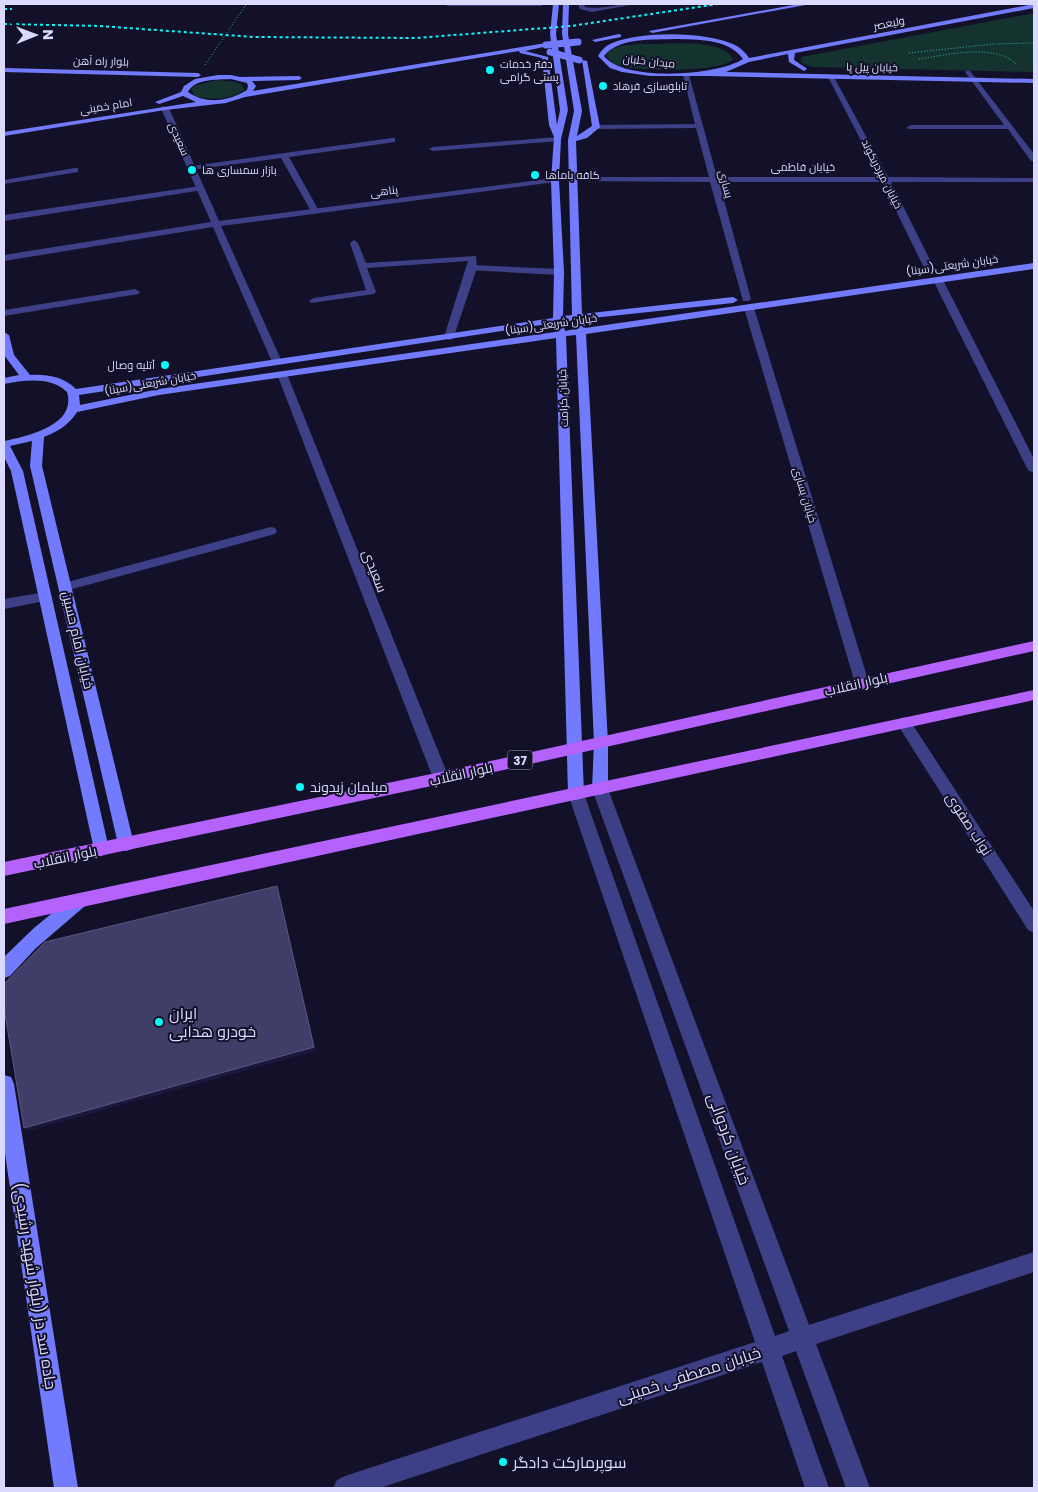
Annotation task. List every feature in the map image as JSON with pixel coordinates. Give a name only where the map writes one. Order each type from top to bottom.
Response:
[{"type":"main road","name":"خیابان کرامت","points":[[556,4],[554,34],[564,110],[558,139],[555,180],[559,272],[558,320],[561,335],[576,794]]},
{"type":"main road","name":"خیابان کرامت","points":[[566,4],[565,34],[578,111],[572,140],[572,180],[577,317],[581,332],[601,742],[600,789]]},
{"type":"main road","points":[[244,95],[345,77],[546,45],[595,40],[808,4]]},
{"type":"main road","name":"ولیعصر","points":[[874,28],[1006,4]]},
{"type":"main road","name":"ولیعصر","points":[[747,60],[1034,6]]},
{"type":"main road","name":"میدان خلبان","points":[[743,51],[732,45],[696,38],[657,38],[613,44],[604,50],[601,56],[611,67],[630,72],[686,75],[710,74],[740,65],[747,60]]},
{"type":"main road","points":[[595,40],[613,44]]},
{"type":"main road","points":[[747,60],[743,51],[752,50]]},
{"type":"main road","points":[[511,51],[545,57],[553,125],[558,139]]},
{"type":"main road","points":[[511,51],[550,52],[611,67]]},
{"type":"main road","points":[[793,51],[790,56],[791,61],[804,69]]},
{"type":"main road","points":[[572,140],[584,136],[596,127],[582,60]]},
{"type":"main road","name":"خیابان پیل پا","points":[[740,65],[804,69],[1034,74]]},
{"type":"main road","name":"بلوار راه آهن","points":[[4,70],[198,75]]},
{"type":"main road","name":"خیابان پیل پا","points":[[710,74],[1034,81]]},
{"type":"main road","name":"امام خمینی","points":[[4,127],[160,102],[204,79],[231,77],[242,79]]},
{"type":"main road","points":[[242,79],[345,77]]},
{"type":"main road","points":[[242,79],[249,82],[252,86],[250,91],[244,95]]},
{"type":"main road","points":[[182,89],[189,98],[212,102]]},
{"type":"main road","name":"امام خمینی","points":[[4,134],[234,99],[244,95]]},
{"type":"main road","name":"خیابان شریعتی(سینا)","points":[[73,392],[561,335],[934,276],[1034,256]]},
{"type":"main road","name":"خیابان شریعتی(سینا)","points":[[934,276],[1034,266]]},
{"type":"main road","name":"خیابان شریعتی(سینا)","points":[[72,410],[449,336],[577,317],[748,304]]},
{"type":"main road","points":[[4,335],[9,355],[26,378]]},
{"type":"main road","points":[[4,381],[26,378],[55,380],[73,392],[76,401],[65,420],[38,436],[4,445]]},
{"type":"main road","name":"خیابان امام حسین","points":[[38,436],[36,466],[126,844]]},
{"type":"main road","name":"خیابان امام حسین","points":[[4,445],[17,470],[101,849]]},
{"type":"main road","name":"بلوار انقلاب","points":[[4,869],[441,778],[1034,646]]},
{"type":"main road","points":[[4,917],[1034,695]]},
{"type":"main road","points":[[4,970],[18,952],[79,901]]},
{"type":"main road","name":"جاده سد دز (بلوار شهید رشیدی)","points":[[4,1084],[66,1488]]},
{"type":"street","points":[[448,4],[541,4]]},
{"type":"street","points":[[581,4],[582,8],[592,10],[632,4]]},
{"type":"street","points":[[968,72],[1034,159]]},
{"type":"street","name":"یساری","points":[[686,75],[748,304]]},
{"type":"street","name":"خیابان میردریکوند","points":[[831,77],[1034,470]]},
{"type":"street","name":"سعیدی","points":[[165,108],[280,368],[441,778]]},
{"type":"street","points":[[596,127],[699,126]]},
{"type":"street","points":[[911,127],[1009,127]]},
{"type":"street","points":[[433,149],[558,139]]},
{"type":"street","points":[[192,168],[392,140]]},
{"type":"street","points":[[283,154],[315,211]]},
{"type":"street","points":[[4,182],[75,170]]},
{"type":"street","name":"پناهی","points":[[4,258],[216,224],[555,180]]},
{"type":"street","name":"خیابان فاطمی","points":[[572,180],[1034,180]]},
{"type":"street","points":[[4,218],[200,188]]},
{"type":"street","points":[[314,301],[371,292],[354,243]]},
{"type":"street","points":[[362,266],[473,258],[472,268],[449,336]]},
{"type":"street","points":[[472,268],[559,272]]},
{"type":"street","points":[[4,313],[135,292]]},
{"type":"street","name":"خیابان یساری","points":[[748,304],[862,683]]},
{"type":"street","points":[[65,587],[271,531]]},
{"type":"street","points":[[4,604],[45,598]]},
{"type":"street","name":"نواب صفوی","points":[[904,723],[1034,925]]},
{"type":"street","name":"خیابان کردوالی","points":[[600,789],[858,1488]]},
{"type":"street","points":[[576,794],[817,1488]]},
{"type":"street","name":"خیابان مصطفی خمینی","points":[[344,1488],[1034,1262]]},
{"type":"path","points":[[205,65],[246,5]]},
{"type":"path","points":[[910,53],[993,44],[1034,43]]},
{"type":"green space","points":[[1034,13],[1034,72],[812,67],[802,63],[801,57]]},
{"type":"green space","points":[[681,43],[719,48],[728,52],[733,59],[726,64],[713,67],[657,70],[624,67],[614,63],[606,56],[618,47]]},
{"type":"green space","points":[[217,80],[236,82],[242,85],[244,90],[233,96],[220,98],[194,96],[191,89],[194,86]]},
{"type":"building","name":"ایران خودرو هدایی","points":[[277,886],[314,1047],[24,1128],[4,1008],[4,984],[45,942]]},
{"type":"railway","points":[[4,24],[100,26],[254,37],[416,38],[571,26],[718,4]]},
{"type":"railway","points":[[4,9],[12,9]]},
{"type":"place","name":"دفتر خدمات پستی گرامی","points":[[490,70]]},
{"type":"place","name":"تابلوسازی فرهاد","points":[[603,86]]},
{"type":"place","name":"بازار سمساری ها","points":[[192,170]]},
{"type":"place","name":"کافه باماها","points":[[535,175]]},
{"type":"place","name":"آتلیه وصال","points":[[165,365]]},
{"type":"place","name":"مبلمان زیدوند","points":[[300,787]]},
{"type":"place","name":"ایران خودرو هدایی","points":[[159,1022]]},
{"type":"place","name":"سوپرمارکت دادگر","points":[[503,1462]]}]
